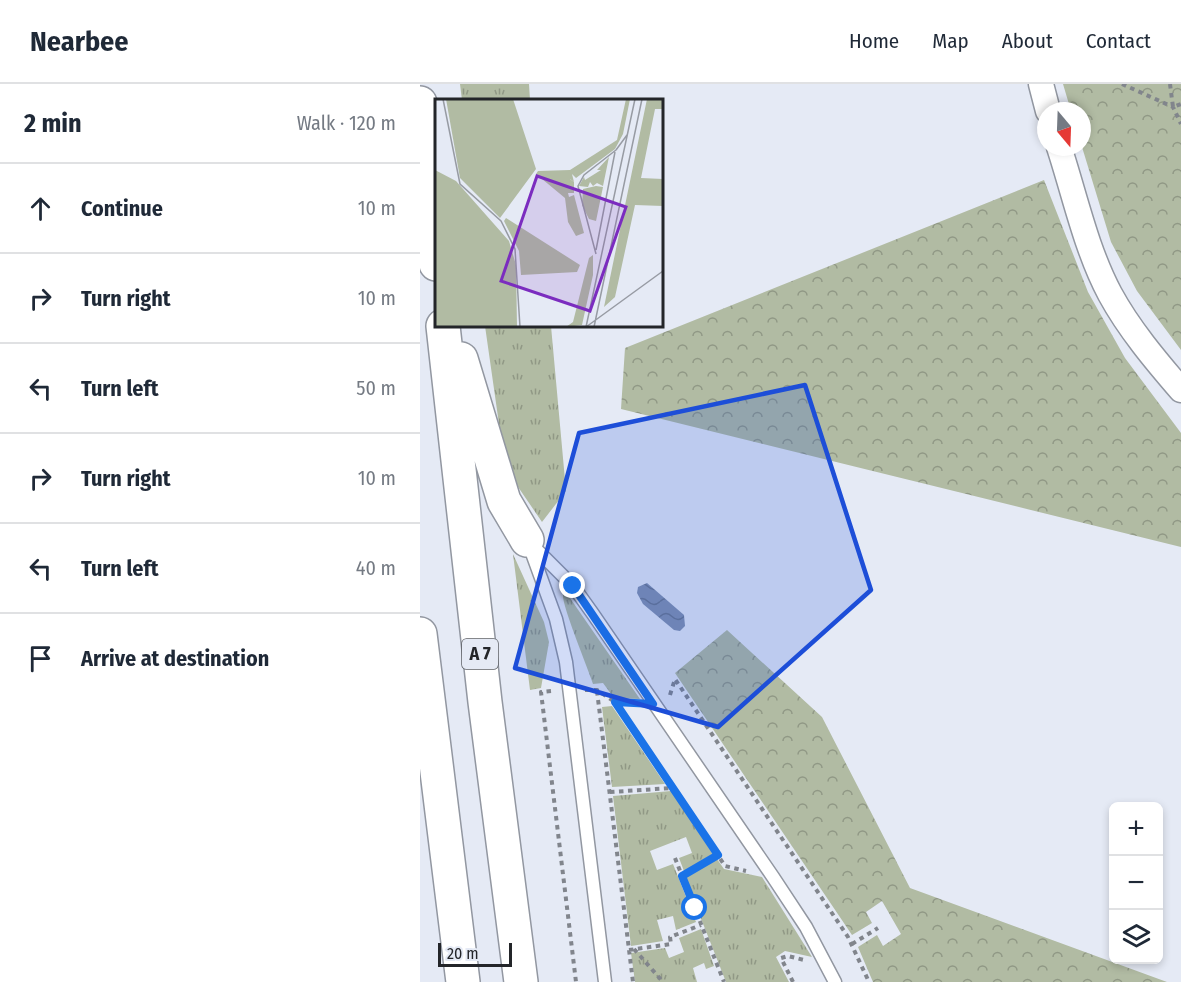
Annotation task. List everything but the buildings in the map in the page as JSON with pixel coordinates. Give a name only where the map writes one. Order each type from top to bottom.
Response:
[{"type":"highway","points":[[420,103],[435,254]]},
{"type":"highway","name":"A 7","points":[[443,327],[485,702],[521,982]]},
{"type":"highway","points":[[451,327],[504,501],[527,540]]},
{"type":"highway","points":[[420,634],[463,982]]},
{"type":"street","points":[[1041,84],[1046,102]]},
{"type":"street","points":[[1062,156],[1097,267],[1111,296],[1161,367],[1181,390]]},
{"type":"lane","points":[[527,540],[556,619],[570,690],[605,982]]},
{"type":"lane","points":[[527,540],[573,586],[773,877],[828,965],[836,982]]},
{"type":"path","points":[[1122,84],[1173,107],[1181,104]]},
{"type":"path","points":[[1170,84],[1173,107],[1181,124]]},
{"type":"path","points":[[662,717],[675,679],[852,944],[869,982]]},
{"type":"path","points":[[597,690],[633,982]]},
{"type":"path","points":[[576,982],[541,692],[597,690],[615,702],[725,866],[773,877]]},
{"type":"path","points":[[615,702],[653,704]]},
{"type":"path","points":[[610,792],[673,788]]},
{"type":"path","points":[[682,876],[718,855]]},
{"type":"path","points":[[675,858],[724,982]]},
{"type":"path","points":[[629,950],[671,944],[670,937],[701,925]]},
{"type":"path","points":[[852,944],[878,928]]},
{"type":"path","points":[[634,949],[663,982]]},
{"type":"path","points":[[792,982],[781,958],[788,956],[828,965]]},
{"type":"highlighted area","points":[[805,385],[871,590],[718,727],[515,668],[579,433]]},
{"type":"green space","points":[[460,84],[529,84],[530,99],[462,99]]},
{"type":"green space","points":[[1063,84],[1181,84],[1181,350],[1137,291],[1111,242],[1085,156],[1091,156],[1091,102],[1068,102]]},
{"type":"green space","points":[[1044,180],[1088,292],[1125,358],[1181,433],[1181,547],[621,409],[625,348]]},
{"type":"green space","points":[[485,327],[551,327],[566,491],[542,522],[514,481],[503,452]]},
{"type":"green space","points":[[513,554],[544,622],[549,642],[541,688],[530,690]]},
{"type":"green space","points":[[563,594],[567,594],[640,699],[614,698],[603,683],[593,684],[570,623]]},
{"type":"green space","points":[[727,630],[822,717],[910,888],[1109,961],[1109,964],[1118,964],[1167,982],[873,982],[858,947],[877,935],[883,946],[901,934],[882,901],[866,912],[872,923],[852,935],[675,673]]},
{"type":"green space","points":[[612,706],[665,784],[612,787],[602,707]]},
{"type":"green space","points":[[671,791],[713,854],[684,871],[679,858],[692,853],[686,837],[650,851],[657,870],[673,864],[696,922],[676,930],[673,916],[657,920],[663,941],[631,946],[613,796]]},
{"type":"green space","points":[[717,859],[724,869],[762,877],[812,957],[785,951],[776,957],[789,982],[726,982],[685,878]]},
{"type":"green space","points":[[701,929],[714,966],[706,969],[704,963],[693,968],[697,982],[635,982],[631,953],[665,948],[669,958],[684,952],[679,938]]},
{"type":"water","points":[[647,583],[684,615],[685,626],[680,631],[674,630],[643,604],[637,593],[638,587]]},
{"type":"route","points":[[573,586],[653,704],[615,702],[718,855],[682,876],[695,908]]}]
